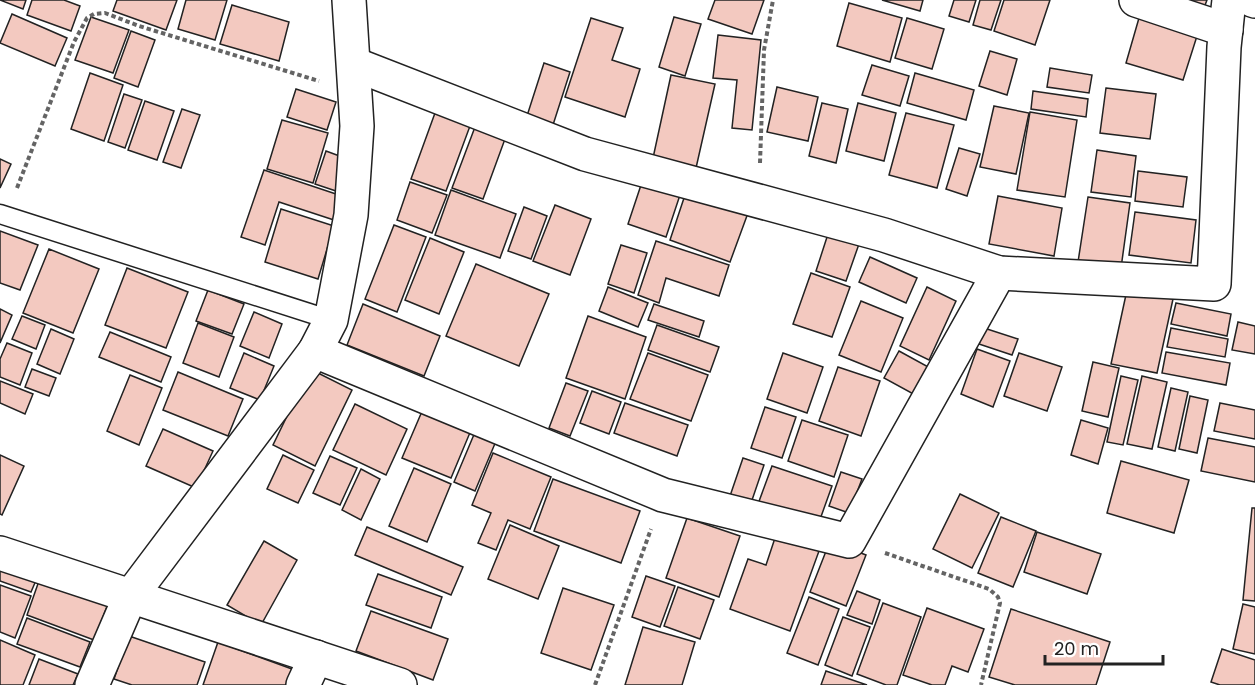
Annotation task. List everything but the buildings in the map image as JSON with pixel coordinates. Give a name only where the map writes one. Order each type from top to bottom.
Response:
[{"type":"street","points":[[92,685],[130,597],[315,351],[332,320],[351,215],[357,126],[349,0]]},
{"type":"street","points":[[354,78],[585,154],[884,235],[999,273],[1214,284],[1227,15],[1136,0]]},
{"type":"street","points":[[315,351],[663,495],[849,542],[999,273]]},
{"type":"street","points":[[0,553],[130,597],[310,671],[400,685]]},
{"type":"lane","points":[[3,215],[332,320]]},
{"type":"path","points":[[757,202],[764,50],[773,0]]},
{"type":"path","points":[[3,215],[74,42],[87,18],[94,14],[105,13],[139,26],[354,78]]},
{"type":"path","points":[[595,685],[663,495]]},
{"type":"path","points":[[849,542],[988,589],[998,597],[1000,603],[981,685]]}]
